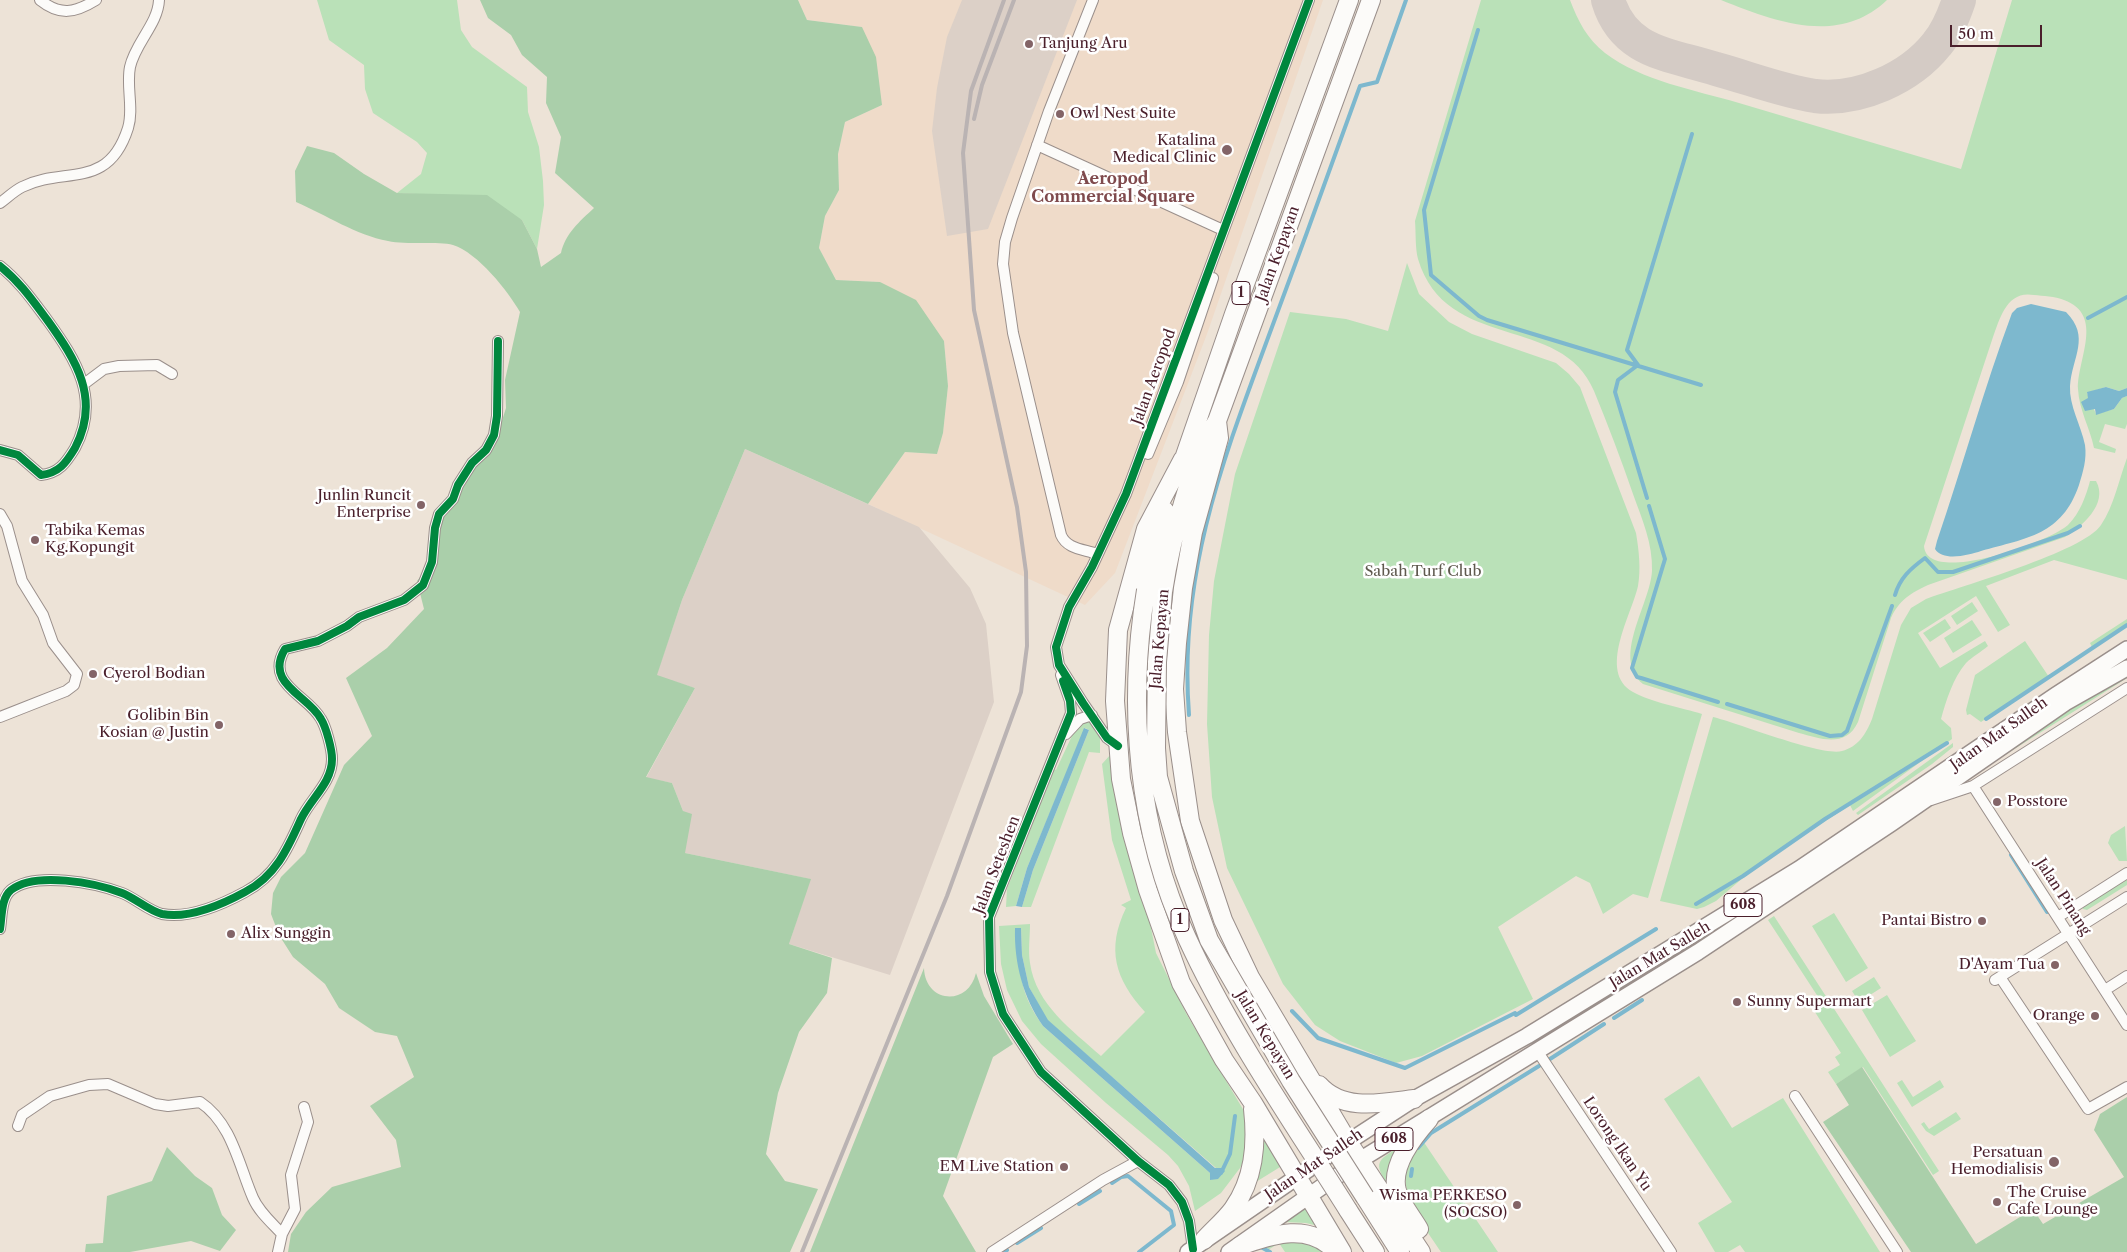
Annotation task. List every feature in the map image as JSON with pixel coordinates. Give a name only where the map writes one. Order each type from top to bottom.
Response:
[{"type":"highway","name":"Jalan Kepayan","points":[[1349,0],[1230,323],[1158,532],[1155,591],[1158,628],[1155,717],[1158,777],[1184,871],[1209,940],[1291,1081],[1400,1252]]},
{"type":"highway","name":"Jalan Kepayan","points":[[1371,0],[1218,421],[1208,437],[1196,466],[1167,567],[1155,591],[1137,661],[1136,716],[1142,779],[1163,871],[1186,936],[1228,1021],[1375,1252]]},
{"type":"highway","points":[[1218,421],[1219,438],[1193,532],[1183,588],[1177,642],[1175,698],[1177,732],[1185,796],[1198,850],[1223,920],[1250,977],[1348,1142],[1423,1252]]},
{"type":"highway","points":[[1184,459],[1146,529],[1118,630],[1115,693],[1118,746],[1132,834],[1168,952],[1197,1014],[1224,1060],[1253,1103],[1342,1252]]},
{"type":"highway","points":[[1309,1074],[1336,1099],[1375,1104],[1414,1099]]},
{"type":"highway","points":[[1195,1247],[1232,1210],[1244,1190],[1250,1174],[1256,1142],[1253,1103]]},
{"type":"highway","points":[[1423,1252],[1425,1239],[1397,1191],[1397,1173],[1403,1156],[1428,1119]]},
{"type":"highway","points":[[1234,1249],[1270,1235],[1301,1232],[1320,1237],[1336,1252]]},
{"type":"main road","name":"Jalan Mat Salleh","points":[[1195,1247],[1414,1099],[1527,1036],[1800,870],[2056,695],[2127,650]]},
{"type":"main road","name":"Jalan Mat Salleh","points":[[1234,1249],[1360,1160],[1698,952],[1920,804],[2065,703],[2127,668]]},
{"type":"street","points":[[44,1],[50,9],[66,11],[96,0]]},
{"type":"street","points":[[0,203],[22,187],[98,169],[116,152],[129,125],[128,77],[131,64],[156,13],[159,0]]},
{"type":"street","points":[[1092,0],[1037,145],[1005,242],[1002,264],[1005,289],[1061,534],[1064,541],[1070,546],[1097,554]]},
{"type":"street","name":"Jalan Aeropod","points":[[1118,746],[1107,738],[1059,665],[1056,647],[1058,636],[1069,607],[1092,567],[1126,494],[1309,0]]},
{"type":"street","points":[[1037,145],[1224,230]]},
{"type":"street","points":[[0,266],[25,289],[64,341],[84,384],[86,408],[79,439],[65,464],[54,473],[41,475],[18,454],[0,450]]},
{"type":"street","points":[[0,929],[8,894],[22,884],[34,881],[89,884],[121,893],[162,914],[186,914],[231,898],[264,880],[289,848],[309,805],[329,776],[332,759],[330,745],[321,719],[310,706],[290,690],[281,674],[280,658],[285,649],[318,641],[348,626],[359,617],[404,600],[422,585],[432,562],[435,528],[439,514],[453,499],[458,485],[472,463],[486,450],[494,435],[497,416],[498,341]]},
{"type":"street","points":[[84,384],[104,369],[119,366],[157,365],[172,374]]},
{"type":"street","points":[[0,514],[7,526],[22,582],[43,615],[53,643],[77,674],[74,685],[66,691],[0,718]]},
{"type":"street","name":"Jalan Seteshen","points":[[1059,665],[1071,713],[989,917],[990,972],[1003,1014],[1041,1072],[1138,1161],[1169,1185],[1182,1202],[1195,1247]]},
{"type":"street","points":[[1920,804],[1973,786],[2127,688]]},
{"type":"street","name":"Jalan Seteshen","points":[[1061,741],[1080,718],[1092,715]]},
{"type":"street","name":"Jalan Pinang","points":[[1973,786],[2127,1025]]},
{"type":"street","points":[[2058,917],[2127,873]]},
{"type":"street","points":[[2127,897],[1997,979],[2088,1109],[2127,1086]]},
{"type":"street","points":[[2105,990],[2127,976]]},
{"type":"street","name":"Lorong Ikan Yu","points":[[1538,1052],[1671,1252]]},
{"type":"street","points":[[18,1126],[22,1115],[50,1096],[89,1085],[108,1084],[155,1104],[168,1106],[200,1102],[215,1118],[231,1142],[253,1199],[282,1234]]},
{"type":"street","points":[[1795,1096],[1897,1252]]},
{"type":"street","points":[[278,1252],[282,1234],[295,1209],[291,1175],[308,1122],[304,1108]]},
{"type":"street","points":[[992,1252],[1103,1180],[1138,1161]]},
{"type":"shaded area","name":"Aeropod Commercial Square","points":[[798,0],[1323,0],[1207,334],[1115,573],[1085,605],[868,504],[905,452],[937,454],[943,433],[948,386],[944,341],[880,282],[836,280],[819,248],[825,216],[839,190],[838,154],[845,122],[882,105],[862,27],[807,20]]},
{"type":"shaded area","points":[[962,0],[1077,0],[988,229],[947,236],[932,131],[937,88],[947,37]]},
{"type":"shaded area","points":[[745,449],[919,527],[970,588],[986,624],[994,702],[890,975],[789,944],[810,879],[685,853],[683,811],[672,783],[646,778],[695,688],[656,676],[682,600]]},
{"type":"green space","points":[[317,0],[457,0],[461,30],[472,47],[527,87],[528,112],[539,147],[543,181],[544,205],[537,249],[522,220],[435,195],[397,193],[421,174],[427,153],[417,142],[373,113],[365,89],[364,65],[329,40]]},
{"type":"green space","points":[[480,0],[798,0],[807,20],[862,27],[876,57],[882,105],[845,122],[838,154],[839,190],[825,216],[819,248],[836,280],[880,282],[916,300],[944,341],[948,386],[943,433],[937,454],[905,452],[868,504],[745,449],[682,600],[657,675],[695,688],[646,777],[672,783],[683,811],[692,814],[685,853],[811,879],[789,944],[832,958],[827,993],[799,1032],[778,1093],[766,1154],[785,1181],[818,1189],[790,1252],[288,1252],[291,1234],[306,1212],[332,1187],[401,1167],[396,1140],[370,1106],[414,1077],[397,1036],[375,1032],[339,1008],[325,984],[293,957],[279,935],[271,914],[273,893],[281,877],[305,853],[344,765],[372,736],[346,678],[387,648],[424,609],[417,581],[432,562],[441,509],[499,430],[506,408],[505,380],[520,312],[508,294],[482,264],[463,249],[447,244],[395,242],[376,238],[296,202],[295,171],[307,146],[334,153],[364,174],[397,193],[487,195],[522,220],[537,249],[541,267],[561,253],[566,240],[578,223],[594,208],[555,173],[561,137],[546,103],[547,77],[522,55],[511,35],[488,18]]},
{"type":"green space","points":[[1481,0],[1570,0],[1580,22],[1593,42],[1605,53],[1635,71],[1669,84],[1961,169],[2012,0],[2127,0],[2127,388],[2119,391],[2106,387],[2087,393],[2096,414],[2114,409],[2122,398],[2127,396],[2127,424],[2125,429],[2105,424],[2099,442],[2116,449],[2115,453],[2094,448],[2080,404],[2078,389],[2086,339],[2086,327],[2083,316],[2076,307],[2064,300],[2049,296],[2025,295],[2017,297],[2006,307],[1993,337],[1924,546],[1930,558],[1945,562],[1966,562],[1991,557],[2039,541],[2068,525],[2082,504],[2090,481],[2096,481],[2099,490],[2096,506],[2085,521],[2065,537],[1928,585],[1911,594],[1902,602],[1891,618],[1858,722],[1847,736],[1824,739],[1799,733],[1643,684],[1634,673],[1631,660],[1631,646],[1650,585],[1652,571],[1651,551],[1640,513],[1594,391],[1578,367],[1557,351],[1532,340],[1478,322],[1453,308],[1432,288],[1418,259],[1415,221]]},
{"type":"green space","points":[[1721,0],[1887,0],[1868,14],[1849,22],[1828,26],[1807,26],[1763,16]]},
{"type":"green space","name":"Sabah Turf Club","points":[[1407,263],[1419,294],[1449,322],[1472,334],[1556,363],[1580,387],[1636,533],[1638,546],[1639,580],[1620,642],[1617,657],[1618,671],[1623,683],[1640,696],[1702,714],[1648,898],[1633,894],[1603,914],[1590,883],[1576,876],[1498,927],[1533,999],[1422,1056],[1396,1063],[1340,1041],[1315,1025],[1283,984],[1227,868],[1212,797],[1207,724],[1209,635],[1214,581],[1235,474],[1290,312],[1346,319],[1388,331]]},
{"type":"green space","points":[[2127,458],[2127,580],[2054,560],[1986,586],[2010,625],[1998,632],[1976,596],[1918,633],[1940,668],[1985,641],[1988,646],[1966,663],[1950,690],[1941,719],[1951,728],[1952,739],[1853,811],[1850,805],[1758,865],[1716,901],[1697,909],[1660,901],[1713,717],[1817,749],[1832,752],[1842,751],[1853,746],[1864,735],[1872,719],[1901,625],[1911,608],[1926,599],[2047,557],[2090,535],[2106,518]]},
{"type":"green space","points":[[1972,602],[1978,611],[1957,625],[1951,616]]},
{"type":"green space","points":[[1945,619],[1951,628],[1930,642],[1923,633]]},
{"type":"green space","points":[[2127,619],[2127,627],[2092,647],[2090,643]]},
{"type":"green space","points":[[1972,620],[1982,635],[1953,653],[1944,638]]},
{"type":"green space","points":[[2025,641],[2049,677],[1981,722],[1970,714],[1967,715],[1966,710],[1975,675]]},
{"type":"green space","points":[[2127,669],[2127,678],[1954,787]]},
{"type":"green space","points":[[1094,720],[1100,732],[1100,753],[1089,752],[1031,907],[1022,907],[1033,870],[1089,730],[1085,728],[1027,868],[1016,906],[1006,907],[1007,889],[1054,769],[1056,770],[1078,723]]},
{"type":"green space","points":[[1953,743],[1953,747],[1932,764],[1858,815],[1856,813]]},
{"type":"green space","points":[[1111,754],[1126,847],[1150,923],[1156,953],[1187,1015],[1247,1116],[1246,1156],[1240,1168],[1221,1193],[1195,1211],[1189,1186],[1178,1166],[1168,1155],[1106,1103],[1041,1044],[1022,1021],[1007,990],[1001,964],[999,926],[1030,924],[1030,963],[1040,992],[1057,1016],[1101,1056],[1145,1012],[1127,988],[1117,963],[1116,937],[1126,908],[1121,905],[1131,900],[1112,840],[1102,764]],"holes":[[[1021,928],[1022,955],[1029,987],[1047,1020],[1216,1168],[1222,1168],[1211,1180],[1210,1173],[1043,1026],[1029,1002],[1022,980],[1020,968]]]},
{"type":"green space","points":[[2125,826],[2127,861],[2119,861],[2108,843],[2111,835]]},
{"type":"green space","points":[[2127,878],[2127,885],[2087,910],[2083,909],[2082,907]]},
{"type":"green space","points":[[1834,913],[1868,968],[1846,982],[1812,926]]},
{"type":"green space","points":[[1774,916],[1939,1171],[1933,1175],[1863,1067],[1836,1084],[1828,1072],[1840,1065],[1835,1057],[1841,1053],[1815,1012],[1824,1006],[1768,920]]},
{"type":"green space","points":[[924,968],[926,980],[931,988],[939,994],[947,996],[956,996],[965,991],[972,984],[976,973],[984,996],[1013,1044],[993,1057],[943,1196],[976,1252],[810,1252]]},
{"type":"green space","points":[[1874,977],[1881,988],[1859,1002],[1852,991]]},
{"type":"green space","points":[[1887,995],[1916,1041],[1890,1057],[1862,1010]]},
{"type":"green space","points":[[1862,1067],[1976,1244],[2033,1209],[2043,1224],[2124,1177],[2094,1130],[2100,1114],[2127,1097],[2127,1252],[1911,1252],[1823,1122],[1849,1105],[1836,1084]]},
{"type":"green space","points":[[1699,1076],[1732,1128],[1783,1098],[1880,1252],[1745,1252],[1740,1245],[1728,1252],[1715,1252],[1698,1223],[1732,1202],[1664,1099]]},
{"type":"green space","points":[[1902,1080],[1913,1097],[1940,1080],[1944,1087],[1912,1107],[1897,1083]]},
{"type":"green space","points":[[1956,1112],[1961,1119],[1934,1136],[1926,1131],[1921,1124],[1924,1122],[1929,1129]]},
{"type":"green space","points":[[1265,1134],[1285,1164],[1251,1185]]},
{"type":"green space","points":[[1423,1141],[1498,1252],[1441,1252],[1423,1226],[1409,1198],[1406,1169],[1412,1155]]},
{"type":"green space","points":[[167,1147],[195,1176],[212,1188],[222,1215],[236,1230],[220,1251],[191,1241],[130,1252],[85,1252],[86,1244],[103,1243],[107,1196],[152,1181]]},
{"type":"green space","points":[[1396,1149],[1388,1186],[1381,1173],[1379,1164],[1384,1157]]},
{"type":"green space","points":[[1310,1205],[1322,1227],[1306,1223],[1284,1222],[1283,1219]]},
{"type":"green space","points":[[1290,1237],[1330,1252],[1285,1252],[1279,1243],[1268,1250],[1265,1239]]},
{"type":"water","points":[[2031,304],[2066,312],[2077,330],[2078,348],[2071,376],[2070,393],[2085,445],[2084,465],[2079,485],[2072,502],[2063,515],[2041,532],[2028,538],[1970,554],[1944,555],[1935,549],[1937,541],[2002,341],[2012,313],[2017,308]]},
{"type":"water","points":[[2106,387],[2119,391],[2127,388],[2127,396],[2122,398],[2114,409],[2096,415],[2095,409],[2085,411],[2081,402],[2088,398],[2087,392]]},
{"type":"water","points":[[1084,728],[1089,730],[1033,870],[1022,907],[1016,906],[1027,868]]},
{"type":"water","points":[[1015,928],[1021,928],[1022,955],[1029,987],[1048,1020],[1215,1168],[1222,1168],[1225,1171],[1218,1179],[1210,1180],[1210,1173],[1043,1026],[1030,1003],[1021,979],[1016,954]]},
{"type":"waterway","points":[[1189,715],[1187,663],[1191,612],[1208,516],[1222,469],[1237,422],[1360,86],[1377,82],[1406,0]]},
{"type":"waterway","points":[[1478,30],[1424,210],[1431,275],[1479,316],[1487,320],[1701,385]]},
{"type":"waterway","points":[[1647,498],[1615,392],[1618,380],[1638,365],[1627,350],[1692,134]]},
{"type":"waterway","points":[[2088,318],[2127,297]]},
{"type":"waterway","points":[[1649,506],[1665,559],[1632,668],[1637,677],[1718,702]]},
{"type":"waterway","points":[[1895,595],[1906,574],[1925,558],[1938,572],[1953,572],[2068,533],[2080,526]]},
{"type":"waterway","points":[[1727,704],[1830,736],[1842,735],[1847,731],[1892,606]]},
{"type":"waterway","points":[[1986,719],[2127,625]]},
{"type":"waterway","points":[[1696,904],[1743,876],[1825,819],[1947,743]]},
{"type":"waterway","points":[[2011,855],[2047,912]]},
{"type":"waterway","points":[[1292,1011],[1318,1038],[1405,1068],[1515,1013],[1516,1015],[1656,929]]},
{"type":"waterway","points":[[1614,1018],[1642,1000]]},
{"type":"waterway","points":[[1550,1059],[1604,1024]]},
{"type":"waterway","points":[[1418,1148],[1431,1133],[1539,1066]]},
{"type":"waterway","points":[[1221,1173],[1230,1154],[1235,1116]]},
{"type":"waterway","points":[[1411,1176],[1412,1169]]},
{"type":"waterway","points":[[1112,1183],[1121,1177],[1128,1176],[1171,1211],[1174,1225],[1139,1252]]},
{"type":"waterway","points":[[1079,1204],[1100,1191]]},
{"type":"waterway","points":[[1017,1243],[1041,1228]]},
{"type":"waterway","points":[[1259,1246],[1270,1252]]},
{"type":"taxiway","points":[[1608,0],[1615,18],[1625,31],[1650,49],[1790,91],[1832,97],[1866,91],[1898,77],[1913,67],[1941,39],[1959,0]]},
{"type":"railway","points":[[802,1252],[947,896],[1021,692],[1027,646],[1026,572],[1017,507],[974,310],[963,153],[971,91],[1004,0]]},
{"type":"railway","points":[[974,119],[982,85],[1014,0]]},
{"type":"cycle path","points":[[1118,746],[1107,738],[1059,665],[1056,647],[1069,607],[1092,567],[1126,494],[1309,0]]},
{"type":"cycle path","points":[[0,266],[26,292],[68,350],[82,381],[86,413],[75,448],[65,463],[53,472],[41,475],[18,455],[0,450]]},
{"type":"cycle path","points":[[0,929],[5,898],[8,893],[22,884],[35,881],[66,881],[111,889],[157,912],[172,915],[194,912],[227,901],[256,885],[273,870],[286,851],[305,811],[329,776],[332,759],[325,727],[321,719],[290,688],[280,671],[280,661],[285,649],[318,641],[347,626],[359,617],[404,600],[423,585],[432,562],[435,528],[439,514],[453,499],[458,485],[472,463],[486,450],[494,435],[497,416],[498,341]]},
{"type":"cycle path","points":[[1063,681],[1070,701],[1071,713],[989,917],[990,972],[1003,1014],[1041,1072],[1138,1161],[1169,1185],[1182,1202],[1189,1221],[1193,1249]]},
{"type":"place","name":"Tanjung Aru","points":[[1029,44]]},
{"type":"place","name":"Owl Nest Suite","points":[[1060,114]]},
{"type":"place","name":"Katalina Medical Clinic","points":[[1227,150]]},
{"type":"place","name":"Junlin Runcit Enterprise","points":[[421,505]]},
{"type":"place","name":"Tabika Kemas Kg.Kopungit","points":[[35,540]]},
{"type":"place","name":"Cyerol Bodian","points":[[93,674]]},
{"type":"place","name":"Golibin Bin Kosian @ Justin","points":[[219,725]]},
{"type":"place","name":"Posstore","points":[[1997,802]]},
{"type":"place","name":"Pantai Bistro","points":[[1982,921]]},
{"type":"place","name":"Alix Sunggin","points":[[231,934]]},
{"type":"place","name":"D'Ayam Tua","points":[[2055,965]]},
{"type":"place","name":"Sunny Supermart","points":[[1737,1002]]},
{"type":"place","name":"Orange","points":[[2095,1016]]},
{"type":"place","name":"Persatuan Hemodialisis","points":[[2054,1162]]},
{"type":"place","name":"EM Live Station","points":[[1064,1167]]},
{"type":"place","name":"The Cruise Cafe Lounge","points":[[1997,1202]]},
{"type":"place","name":"Wisma PERKESO (SOCSO)","points":[[1517,1205]]},
{"type":"district","name":"Aeropod Commercial Square","points":[[1113,188]]}]
